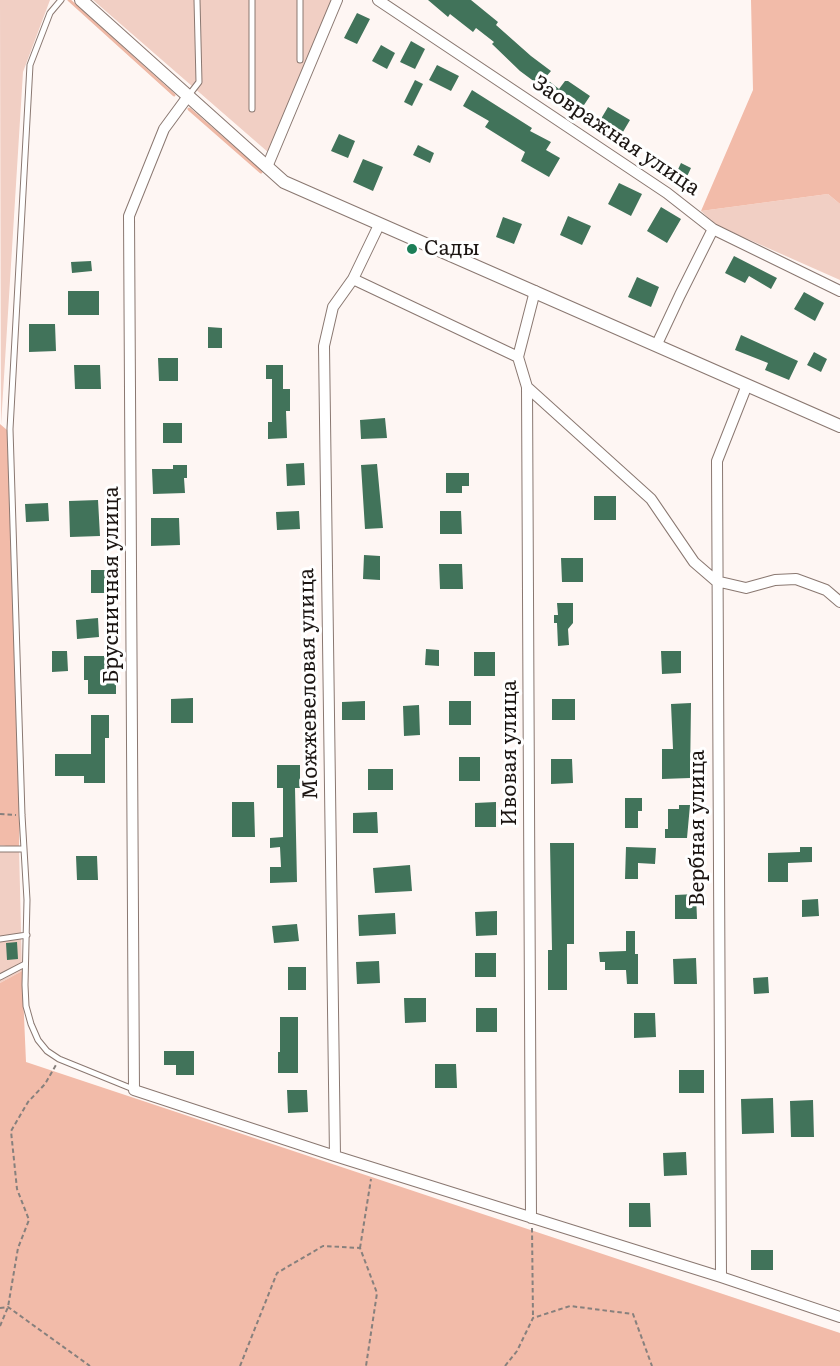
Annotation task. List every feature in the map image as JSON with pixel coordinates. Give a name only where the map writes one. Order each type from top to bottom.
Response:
[{"type":"street","points":[[81,0],[284,182],[840,426]]},
{"type":"street","points":[[267,167],[337,0]]},
{"type":"street","name":"Заовражная улица","points":[[378,0],[667,193],[713,230],[840,291]]},
{"type":"street","name":"Брусничная улица","points":[[135,1090],[129,216],[164,129],[189,95]]},
{"type":"street","name":"Можжевеловая улица","points":[[335,1156],[324,346],[333,307],[353,279],[379,225]]},
{"type":"street","points":[[657,345],[713,230]]},
{"type":"street","points":[[353,279],[518,357],[535,291]]},
{"type":"street","name":"Ивовая улица","points":[[518,357],[527,387],[531,1218]]},
{"type":"street","name":"Вербная улица","points":[[722,1277],[717,461],[747,385]]},
{"type":"street","points":[[527,387],[651,500],[694,562],[716,581],[747,588],[775,580],[796,579],[826,590],[840,602]]},
{"type":"street","points":[[135,1090],[335,1156],[722,1277],[840,1317]]},
{"type":"lane","points":[[61,0],[50,13],[30,65],[10,429],[27,935],[26,1006],[38,1040],[47,1051],[59,1059],[135,1090]]},
{"type":"lane","points":[[189,95],[199,82],[197,0]]},
{"type":"lane","points":[[252,0],[252,109]]},
{"type":"lane","points":[[300,0],[300,60]]},
{"type":"lane","points":[[0,849],[24,849]]},
{"type":"lane","points":[[0,939],[27,935]]},
{"type":"lane","points":[[0,977],[25,964]]},
{"type":"path","points":[[0,814],[22,815]]},
{"type":"path","points":[[0,1326],[9,1307],[18,1248],[29,1220],[17,1189],[11,1131],[28,1102],[45,1084],[59,1059]]},
{"type":"path","points":[[366,1366],[377,1293],[360,1248],[373,1168]]},
{"type":"path","points":[[506,1366],[517,1351],[533,1318],[531,1218]]},
{"type":"path","points":[[240,1366],[277,1273],[323,1246],[360,1248]]},
{"type":"path","points":[[533,1318],[570,1306],[633,1314],[652,1366]]},
{"type":"path","points":[[0,1308],[9,1307],[90,1366]]},
{"type":"shaded area","points":[[0,0],[50,0],[23,72],[1,425]]},
{"type":"shaded area","points":[[93,0],[333,0],[269,153]]},
{"type":"shaded area","points":[[751,0],[840,0],[840,204],[828,194],[701,211],[753,90]]},
{"type":"shaded area","points":[[828,194],[840,204],[840,280],[716,225],[701,211]]},
{"type":"shaded area","points":[[0,424],[7,430],[20,808],[19,848],[0,845]]},
{"type":"shaded area","points":[[0,845],[19,848],[22,971],[0,983]]},
{"type":"shaded area","points":[[22,971],[26,1062],[840,1333],[840,1366],[0,1366],[0,983]]},
{"type":"building","points":[[428,0],[471,0],[498,22],[496,25],[551,71],[545,78],[559,89],[565,81],[568,81],[590,96],[578,114],[520,71],[492,44],[494,42],[476,28],[473,32],[450,14],[448,17]]},
{"type":"building","points":[[357,13],[370,19],[357,44],[344,38]]},
{"type":"building","points":[[411,41],[425,49],[415,69],[400,62]]},
{"type":"building","points":[[381,45],[395,53],[387,69],[372,61]]},
{"type":"building","points":[[437,65],[459,76],[451,91],[429,80]]},
{"type":"building","points":[[415,80],[423,84],[412,106],[404,102]]},
{"type":"building","points":[[472,90],[532,128],[530,131],[551,142],[546,150],[560,158],[549,177],[521,161],[525,152],[485,127],[489,121],[463,106]]},
{"type":"building","points":[[608,107],[630,120],[617,142],[595,129]]},
{"type":"building","points":[[339,134],[355,141],[348,158],[331,151]]},
{"type":"building","points":[[418,145],[434,153],[430,163],[413,155]]},
{"type":"building","points":[[363,159],[383,167],[373,191],[353,182]]},
{"type":"building","points":[[681,163],[691,168],[682,187],[672,182]]},
{"type":"building","points":[[619,183],[642,194],[631,216],[608,204]]},
{"type":"building","points":[[661,207],[681,219],[667,243],[647,231]]},
{"type":"building","points":[[568,216],[591,226],[582,245],[560,235]]},
{"type":"building","points":[[503,217],[522,224],[514,244],[496,237]]},
{"type":"building","points":[[734,256],[777,278],[771,289],[749,276],[745,283],[725,273]]},
{"type":"building","points":[[91,261],[92,271],[72,273],[71,262]]},
{"type":"building","points":[[637,277],[659,287],[651,307],[628,297]]},
{"type":"building","points":[[68,291],[99,291],[99,315],[68,315]]},
{"type":"building","points":[[804,292],[824,303],[815,321],[794,309]]},
{"type":"building","points":[[29,324],[55,324],[56,351],[29,352]]},
{"type":"building","points":[[208,327],[222,328],[222,348],[208,348]]},
{"type":"building","points":[[741,335],[798,361],[789,380],[765,370],[768,363],[735,350]]},
{"type":"building","points":[[814,352],[827,359],[821,372],[807,365]]},
{"type":"building","points":[[158,358],[178,358],[178,381],[159,381]]},
{"type":"building","points":[[74,365],[100,365],[101,389],[75,389]]},
{"type":"building","points":[[266,365],[283,365],[283,389],[290,389],[290,411],[286,411],[287,438],[268,439],[268,422],[272,422],[272,379],[266,379]]},
{"type":"building","points":[[385,418],[387,438],[361,439],[360,420]]},
{"type":"building","points":[[163,423],[182,423],[182,443],[163,443]]},
{"type":"building","points":[[304,463],[305,485],[287,486],[286,464]]},
{"type":"building","points":[[377,464],[383,528],[365,529],[361,465]]},
{"type":"building","points":[[173,465],[187,465],[187,478],[184,478],[185,493],[153,494],[152,469],[173,469]]},
{"type":"building","points":[[446,473],[469,473],[469,486],[462,486],[462,493],[446,493]]},
{"type":"building","points":[[594,496],[616,496],[616,520],[594,520]]},
{"type":"building","points":[[98,500],[100,536],[70,537],[69,501]]},
{"type":"building","points":[[48,503],[49,521],[26,522],[25,504]]},
{"type":"building","points":[[299,511],[300,529],[277,530],[276,512]]},
{"type":"building","points":[[440,511],[461,511],[462,534],[440,534]]},
{"type":"building","points":[[151,518],[179,518],[180,545],[151,546]]},
{"type":"building","points":[[364,555],[380,556],[380,580],[363,579]]},
{"type":"building","points":[[561,558],[583,558],[583,582],[562,582]]},
{"type":"building","points":[[439,564],[462,564],[463,589],[440,589]]},
{"type":"building","points":[[91,570],[109,570],[109,593],[91,593]]},
{"type":"building","points":[[557,603],[573,603],[573,623],[568,629],[569,645],[558,646],[557,623],[554,623],[554,615],[558,615]]},
{"type":"building","points":[[98,618],[99,637],[77,639],[76,620]]},
{"type":"building","points":[[426,649],[439,650],[439,666],[425,665]]},
{"type":"building","points":[[52,651],[67,651],[68,671],[52,672]]},
{"type":"building","points":[[661,651],[681,651],[681,673],[662,674]]},
{"type":"building","points":[[474,652],[495,652],[495,676],[474,676]]},
{"type":"building","points":[[84,656],[106,656],[106,675],[116,675],[116,694],[88,694],[88,680],[84,680]]},
{"type":"building","points":[[193,698],[193,723],[171,723],[171,699]]},
{"type":"building","points":[[552,699],[575,699],[575,720],[552,720]]},
{"type":"building","points":[[365,701],[365,720],[342,720],[342,702]]},
{"type":"building","points":[[449,701],[471,701],[471,725],[449,725]]},
{"type":"building","points":[[691,703],[690,778],[662,779],[662,749],[673,749],[671,704]]},
{"type":"building","points":[[419,705],[420,735],[404,736],[403,706]]},
{"type":"building","points":[[91,715],[109,715],[109,738],[105,738],[105,783],[84,783],[84,776],[55,776],[55,754],[91,754]]},
{"type":"building","points":[[459,757],[480,757],[480,781],[459,781]]},
{"type":"building","points":[[551,759],[572,759],[573,783],[551,784]]},
{"type":"building","points":[[277,765],[300,765],[300,788],[295,788],[297,882],[270,883],[270,867],[281,867],[280,847],[270,848],[270,838],[283,837],[283,788],[277,788]]},
{"type":"building","points":[[368,769],[393,769],[393,790],[368,790]]},
{"type":"building","points":[[625,798],[642,798],[642,811],[638,811],[638,828],[625,828]]},
{"type":"building","points":[[232,802],[254,802],[255,837],[232,837]]},
{"type":"building","points":[[496,802],[496,827],[475,827],[475,803]]},
{"type":"building","points":[[679,805],[690,805],[687,838],[665,838],[665,829],[668,829],[668,809],[679,809]]},
{"type":"building","points":[[377,812],[378,833],[353,833],[353,813]]},
{"type":"building","points":[[550,843],[574,843],[574,944],[567,944],[567,990],[548,990],[548,950],[552,950]]},
{"type":"building","points":[[626,847],[656,848],[655,864],[638,863],[638,879],[625,879]]},
{"type":"building","points":[[800,847],[812,847],[812,862],[788,863],[788,882],[768,882],[768,853],[800,852]]},
{"type":"building","points":[[76,856],[97,856],[98,880],[77,880]]},
{"type":"building","points":[[410,865],[412,891],[375,893],[373,868]]},
{"type":"building","points":[[696,894],[697,919],[675,919],[675,895]]},
{"type":"building","points":[[818,899],[819,916],[802,917],[802,900]]},
{"type":"building","points":[[497,911],[497,935],[476,936],[475,912]]},
{"type":"building","points":[[395,913],[396,934],[359,936],[358,915]]},
{"type":"building","points":[[297,924],[299,941],[274,943],[272,926]]},
{"type":"building","points":[[626,931],[635,931],[638,984],[627,984],[626,970],[605,970],[605,962],[600,962],[599,952],[626,951]]},
{"type":"building","points":[[17,942],[18,959],[7,960],[6,943]]},
{"type":"building","points":[[475,953],[496,953],[496,977],[475,977]]},
{"type":"building","points":[[696,958],[697,984],[674,984],[673,959]]},
{"type":"building","points":[[379,961],[380,983],[357,984],[356,962]]},
{"type":"building","points":[[288,967],[306,967],[306,990],[288,990]]},
{"type":"building","points":[[768,977],[769,993],[754,994],[753,978]]},
{"type":"building","points":[[404,998],[426,998],[426,1022],[405,1023]]},
{"type":"building","points":[[476,1008],[497,1008],[497,1032],[476,1032]]},
{"type":"building","points":[[634,1013],[655,1013],[656,1037],[634,1038]]},
{"type":"building","points":[[280,1017],[298,1017],[298,1073],[278,1073]]},
{"type":"building","points":[[164,1051],[194,1051],[194,1075],[176,1075],[176,1065],[164,1065]]},
{"type":"building","points":[[435,1064],[456,1064],[457,1088],[435,1088]]},
{"type":"building","points":[[679,1070],[704,1070],[704,1093],[679,1093]]},
{"type":"building","points":[[287,1090],[307,1090],[308,1112],[288,1113]]},
{"type":"building","points":[[773,1098],[774,1133],[742,1134],[741,1099]]},
{"type":"building","points":[[813,1100],[814,1137],[791,1137],[790,1101]]},
{"type":"building","points":[[686,1152],[687,1175],[664,1176],[663,1153]]},
{"type":"building","points":[[629,1203],[650,1203],[651,1227],[629,1227]]},
{"type":"building","points":[[751,1250],[773,1250],[773,1270],[751,1270]]},
{"type":"waterway","points":[[69,0],[174,95]]},
{"type":"waterway","points":[[189,109],[261,172]]},
{"type":"place","name":"Сады","points":[[412,249]]}]
